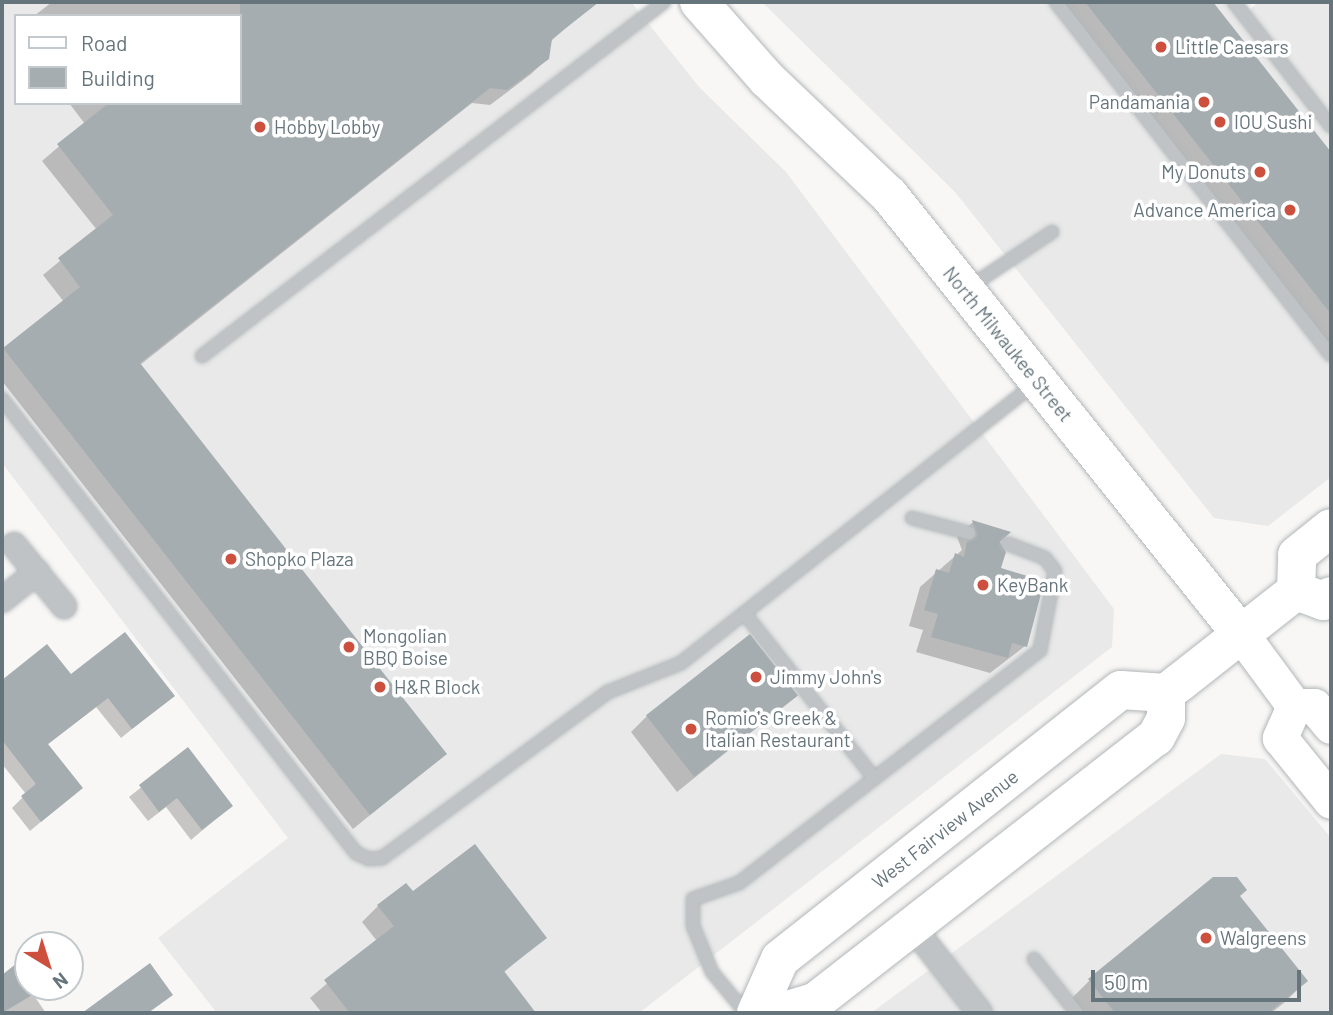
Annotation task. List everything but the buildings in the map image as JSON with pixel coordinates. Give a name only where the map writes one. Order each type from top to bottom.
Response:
[{"type":"main road","name":"North Milwaukee Street","points":[[699,2],[766,79],[889,195],[1241,634],[1294,706]]},
{"type":"main road","points":[[778,1013],[815,1002],[1156,737],[1167,718],[1166,693],[1241,634],[1313,594],[1297,555],[1331,528]]},
{"type":"main road","name":"West Fairview Avenue","points":[[756,1013],[780,959],[1121,690],[1166,693]]},
{"type":"main road","points":[[1331,726],[1314,706],[1294,706],[1280,738],[1331,801]]},
{"type":"street","points":[[14,545],[64,606]]},
{"type":"street","points":[[2,600],[37,572]]},
{"type":"street","points":[[912,926],[980,1013]]},
{"type":"lane","points":[[202,356],[664,2]]},
{"type":"lane","points":[[1056,2],[1331,355]]},
{"type":"lane","points":[[1234,2],[1331,126]]},
{"type":"lane","points":[[964,291],[1052,232]]},
{"type":"lane","points":[[2,399],[356,853],[369,859],[382,858],[608,692],[681,663],[1039,380]]},
{"type":"lane","points":[[912,518],[969,533]]},
{"type":"lane","points":[[746,1013],[712,971],[693,926],[693,899],[739,883],[1040,650],[1055,570],[1045,558],[1008,544]]},
{"type":"lane","points":[[745,614],[874,778]]},
{"type":"lane","points":[[1034,959],[1077,1013]]},
{"type":"shaded area","name":"Shopko Plaza","points":[[2,2],[631,2],[700,88],[786,172],[1114,609],[1112,647],[639,1013],[217,1013],[158,938],[288,838],[2,463]]},
{"type":"shaded area","points":[[762,2],[1244,2],[1250,9],[1259,2],[1331,2],[1331,477],[1268,526],[1214,518],[955,192]]},
{"type":"shaded area","points":[[1221,754],[1265,759],[1331,838],[1331,1013],[871,1013]]},
{"type":"place","name":"Little Caesars","points":[[1161,47]]},
{"type":"place","name":"Pandamania","points":[[1204,102]]},
{"type":"place","name":"IOU Sushi","points":[[1220,122]]},
{"type":"place","name":"Hobby Lobby","points":[[260,127]]},
{"type":"place","name":"My Donuts","points":[[1260,172]]},
{"type":"place","name":"Advance America","points":[[1290,210]]},
{"type":"place","name":"Shopko Plaza","points":[[231,559]]},
{"type":"place","name":"KeyBank","points":[[983,585]]},
{"type":"place","name":"Mongolian BBQ Boise","points":[[349,647]]},
{"type":"place","name":"Jimmy John's","points":[[756,677]]},
{"type":"place","name":"H&R Block","points":[[380,687]]},
{"type":"place","name":"Romio's Greek & Italian Restaurant","points":[[691,729]]},
{"type":"place","name":"Walgreens","points":[[1206,938]]}]
